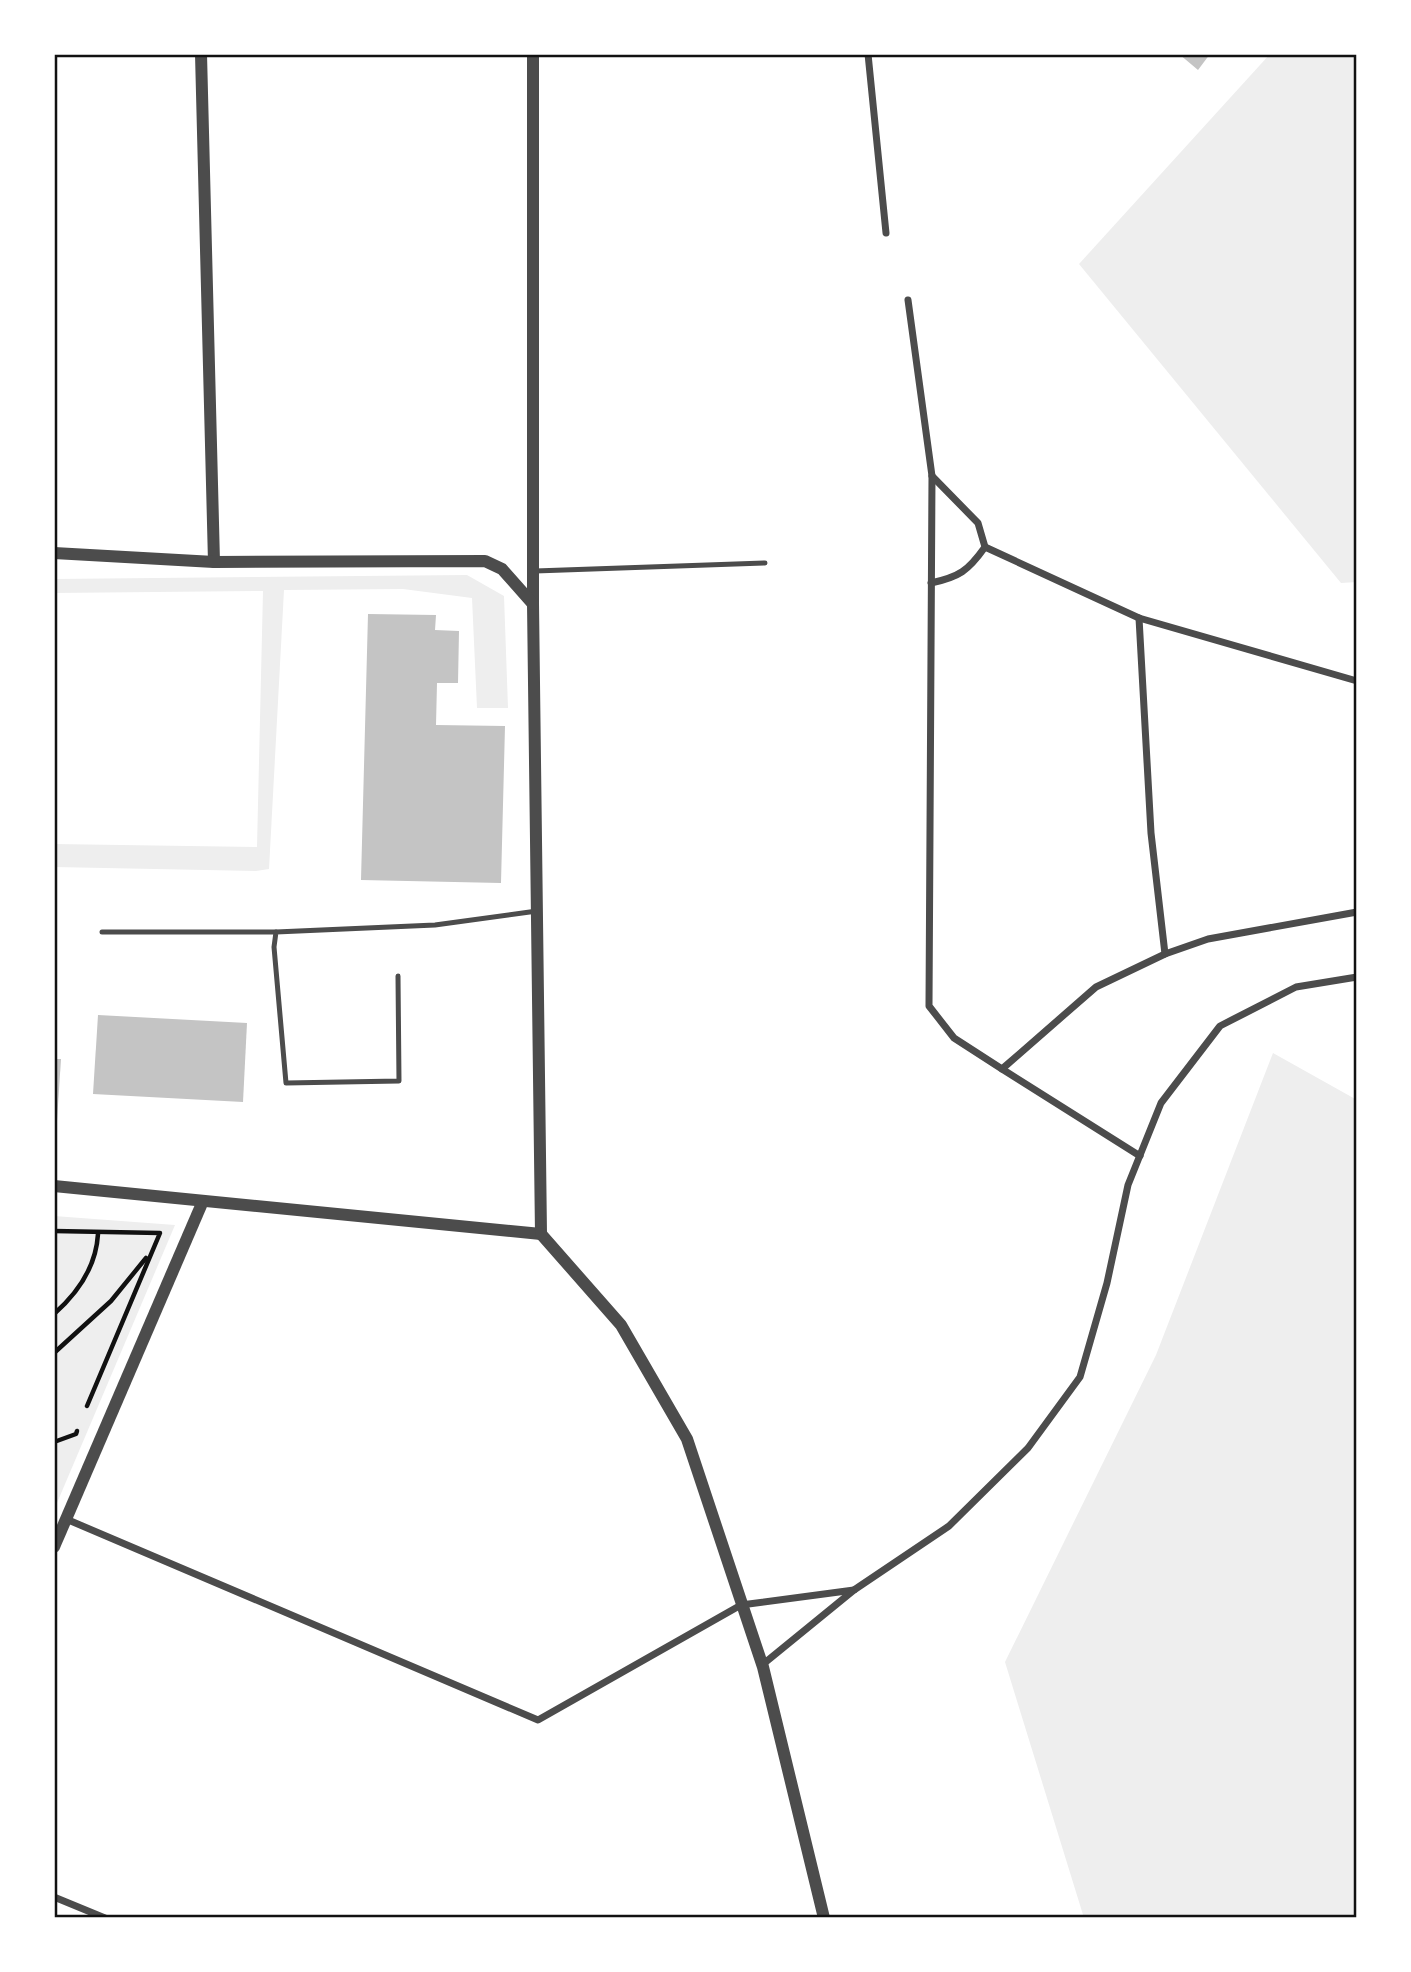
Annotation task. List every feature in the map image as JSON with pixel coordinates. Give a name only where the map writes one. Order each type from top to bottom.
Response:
[{"type":"street","points":[[201,54],[214,562]]},
{"type":"street","points":[[533,54],[533,604],[541,1234],[621,1325],[687,1439],[762,1665],[824,1918]]},
{"type":"street","points":[[868,54],[886,233]]},
{"type":"street","points":[[908,300],[932,476],[929,1006],[954,1038],[1140,1156]]},
{"type":"street","points":[[932,476],[960,509],[978,523],[985,547],[1139,618],[1357,681]]},
{"type":"street","points":[[931,583],[955,578],[973,563],[985,547]]},
{"type":"street","points":[[54,553],[214,562],[485,561],[502,569],[533,604]]},
{"type":"street","points":[[1139,618],[1151,834],[1165,954]]},
{"type":"street","points":[[1002,1069],[1096,987],[1165,954],[1208,939],[1357,912]]},
{"type":"street","points":[[762,1665],[854,1590],[950,1526],[1028,1448],[1080,1377],[1107,1283],[1128,1185],[1161,1104],[1220,1026],[1296,988],[1357,977]]},
{"type":"street","points":[[54,1186],[541,1234]]},
{"type":"street","points":[[54,1547],[203,1201]]},
{"type":"street","points":[[66,1519],[538,1720],[741,1605],[854,1590]]},
{"type":"street","points":[[54,1897],[105,1918]]},
{"type":"lane","points":[[535,571],[765,563]]},
{"type":"lane","points":[[102,932],[276,932],[435,925],[537,911]]},
{"type":"lane","points":[[276,932],[274,947],[286,1083],[399,1081],[398,976]]},
{"type":"path","points":[[54,1231],[98,1234],[160,1233],[85,1411]]},
{"type":"path","points":[[54,1314],[71,1300],[88,1273],[97,1255],[98,1234]]},
{"type":"path","points":[[54,1353],[111,1301],[150,1253]]},
{"type":"path","points":[[54,1442],[76,1434],[80,1423]]},
{"type":"shaded area","points":[[1270,54],[1357,54],[1357,582],[1341,583],[1079,264]]},
{"type":"shaded area","points":[[467,575],[504,596],[508,708],[477,708],[472,598],[403,589],[284,590],[269,869],[256,871],[54,867],[54,844],[257,847],[263,591],[54,593],[54,579]]},
{"type":"shaded area","points":[[1273,1053],[1357,1100],[1357,1918],[1084,1918],[1005,1662],[1156,1355]]},
{"type":"shaded area","points":[[54,1216],[175,1225],[54,1510]]},
{"type":"building","points":[[1179,54],[1210,54],[1198,70]]},
{"type":"building","points":[[368,614],[436,615],[435,630],[459,631],[458,683],[437,683],[436,725],[505,726],[501,883],[361,880]]},
{"type":"building","points":[[98,1015],[247,1023],[243,1102],[93,1094]]},
{"type":"building","points":[[54,1059],[61,1059],[56,1136],[54,1136]]}]
